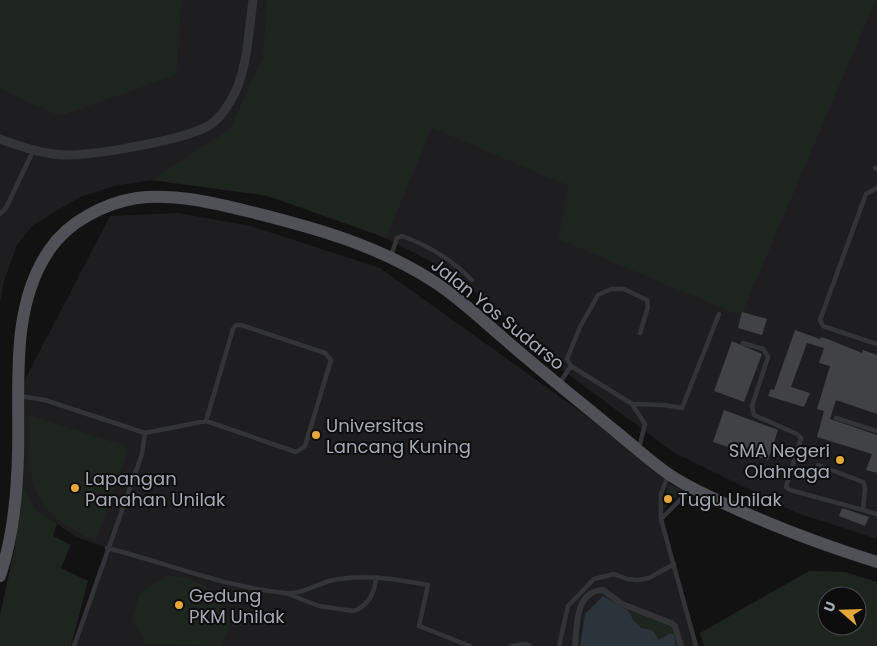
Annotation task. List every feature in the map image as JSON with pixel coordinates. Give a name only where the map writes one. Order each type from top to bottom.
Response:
[{"type":"main road","name":"Jalan Yos Sudarso","points":[[0,576],[7,554],[14,513],[18,455],[17,395],[24,314],[30,289],[49,249],[61,236],[101,209],[135,198],[151,197],[222,205],[312,228],[391,257],[440,286],[669,475],[692,488],[808,540],[877,562]]},
{"type":"street","points":[[0,139],[33,151],[63,155],[82,154],[186,136],[209,126],[232,100],[238,85],[253,0]]},
{"type":"street","points":[[575,646],[580,607],[592,594],[603,590],[622,604],[671,623],[675,626],[681,646]]},
{"type":"lane","points":[[0,214],[6,208],[33,151]]},
{"type":"lane","points":[[877,188],[866,194],[820,320],[823,326],[877,344]]},
{"type":"lane","points":[[391,257],[397,238],[402,236],[429,249],[453,264],[472,280]]},
{"type":"lane","points":[[638,449],[645,424],[632,404],[571,366],[567,359],[594,301],[605,291],[624,289],[646,300],[648,307],[640,333]]},
{"type":"lane","points":[[632,404],[664,405],[682,408],[719,314]]},
{"type":"lane","points":[[17,395],[45,400],[145,433],[206,421],[296,452],[305,446],[331,360],[325,353],[241,325],[236,326],[233,329],[206,421]]},
{"type":"lane","points":[[743,343],[763,349],[768,357],[752,406],[754,415],[797,434],[801,438],[802,442],[786,487],[790,490],[877,514]]},
{"type":"lane","points":[[559,385],[571,366]]},
{"type":"lane","points":[[836,418],[877,431]]},
{"type":"lane","points":[[74,646],[107,548],[142,454],[145,433]]},
{"type":"lane","points":[[818,465],[863,482],[865,487],[863,510]]},
{"type":"lane","points":[[669,475],[661,494],[661,519],[696,646]]},
{"type":"lane","points":[[661,519],[692,488]]},
{"type":"lane","points":[[107,548],[216,581],[288,594],[319,606],[354,611],[368,601],[376,590],[376,578]]},
{"type":"lane","points":[[559,646],[568,606],[594,579],[614,574],[627,579],[649,578],[674,564]]},
{"type":"lane","points":[[288,594],[331,581],[389,577],[428,585],[419,626],[470,646]]},
{"type":"lane","points":[[511,646],[526,644],[530,646]]},
{"type":"shaded area","points":[[0,0],[877,0],[877,539],[797,513],[673,452],[557,366],[501,312],[446,269],[377,234],[268,196],[231,188],[151,180],[114,186],[80,197],[33,225],[17,245],[4,281],[0,302]]},
{"type":"shaded area","points":[[0,0],[182,0],[176,75],[60,116],[0,89]]},
{"type":"shaded area","points":[[267,0],[876,0],[741,316],[558,239],[569,186],[432,128],[386,238],[268,196],[151,180],[230,129],[263,56]]},
{"type":"shaded area","name":"Universitas Lancang Kuning","points":[[178,213],[251,226],[380,268],[669,475],[661,494],[661,519],[696,646],[74,646],[107,548],[76,537],[37,510],[21,484],[17,395],[110,216]]},
{"type":"shaded area","name":"Lapangan Panahan Unilak","points":[[29,415],[123,445],[128,452],[96,541],[57,519],[45,506],[37,492],[31,476],[29,458]]},
{"type":"shaded area","points":[[668,483],[683,490],[663,510]]},
{"type":"shaded area","points":[[21,484],[37,510],[57,524],[53,536],[71,545],[61,568],[88,581],[71,646],[0,646],[0,615],[15,547]]},
{"type":"shaded area","points":[[809,571],[845,572],[877,582],[877,646],[704,646],[700,633]]},
{"type":"shaded area","name":"Gedung PKM Unilak","points":[[166,576],[176,576],[199,583],[218,599],[227,613],[230,622],[220,646],[146,644],[132,620],[140,593]]},
{"type":"shaded area","points":[[603,596],[629,611],[633,620],[641,628],[652,630],[659,640],[670,633],[674,635],[676,646],[580,646],[585,614]]},
{"type":"shaded area","points":[[630,609],[667,623],[676,636],[680,646],[676,646],[674,635],[659,640],[645,631],[633,619]]},
{"type":"building","points":[[742,312],[767,319],[762,335],[738,328]]},
{"type":"building","points":[[795,330],[820,339],[821,337],[830,340],[862,353],[863,350],[877,355],[877,414],[836,400],[830,419],[877,435],[877,473],[866,470],[872,454],[817,437],[824,411],[817,409],[830,366],[819,363],[824,348],[807,343],[791,387],[810,393],[804,407],[768,396],[771,389],[774,390]]},
{"type":"building","points":[[732,341],[762,354],[744,402],[714,391]]},
{"type":"building","points":[[724,410],[778,430],[768,460],[713,442]]},
{"type":"building","points":[[842,508],[869,517],[865,526],[839,516]]},
{"type":"place","name":"Universitas Lancang Kuning","points":[[316,435]]},
{"type":"place","name":"SMA Negeri Olahraga","points":[[840,460]]},
{"type":"place","name":"Lapangan Panahan Unilak","points":[[75,488]]},
{"type":"place","name":"Tugu Unilak","points":[[668,499]]},
{"type":"place","name":"Gedung PKM Unilak","points":[[179,605]]}]
